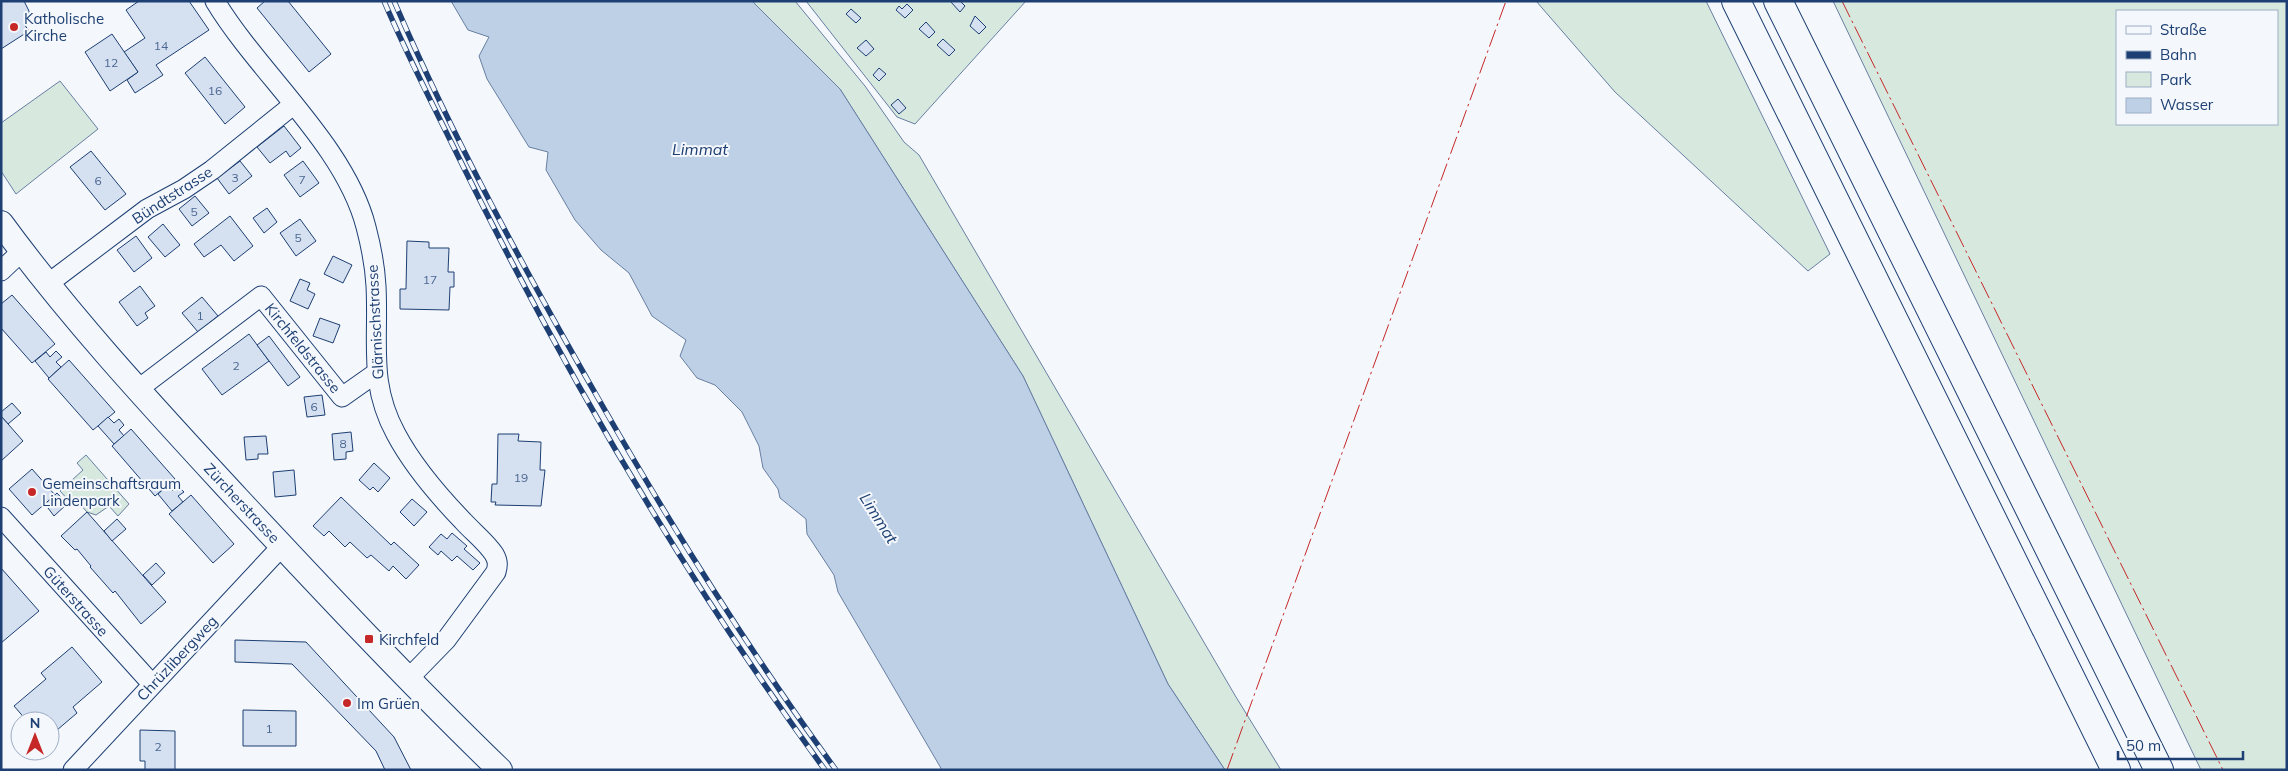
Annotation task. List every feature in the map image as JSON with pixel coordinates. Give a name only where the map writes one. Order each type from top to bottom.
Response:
[{"type":"highway","points":[[1736,1],[2116,770]]},
{"type":"highway","points":[[1778,1],[2159,770]]},
{"type":"main road","name":"Zürcherstrasse","points":[[1,222],[22,252],[50,283],[137,390],[408,679],[500,770]]},
{"type":"street","name":"Glärnischstrasse","points":[[215,1],[251,54],[332,155],[354,192],[366,226],[376,286],[376,373],[380,397],[392,428],[404,450],[494,554],[498,565],[496,572],[446,640],[408,679]]},
{"type":"street","name":"Bündtstrasse","points":[[50,283],[146,209],[184,189],[212,170],[293,105]]},
{"type":"street","points":[[1,271],[22,252]]},
{"type":"street","name":"Kirchfeldstrasse","points":[[137,390],[261,296],[342,397],[376,373]]},
{"type":"street","name":"Güterstrasse","points":[[1,516],[152,684]]},
{"type":"street","name":"Chrüzlibergweg","points":[[73,770],[282,546]]},
{"type":"green space","points":[[752,1],[795,1],[865,86],[904,142],[919,155],[1236,697],[1281,770],[1225,770],[1168,684],[1023,376],[840,89]]},
{"type":"green space","points":[[806,1],[1026,1],[915,124],[897,117]]},
{"type":"green space","points":[[1536,1],[1706,1],[1830,254],[1808,271],[1615,92]]},
{"type":"green space","points":[[1833,1],[2287,1],[2287,770],[2201,770]]},
{"type":"green space","points":[[60,81],[98,129],[16,194],[1,171],[1,123]]},
{"type":"green space","points":[[86,455],[129,504],[118,516],[109,506],[96,515],[87,512],[77,501],[71,503],[60,491],[83,470],[77,463]]},
{"type":"water","name":"Limmat","points":[[451,1],[752,1],[840,89],[1023,376],[1168,684],[1225,770],[942,770],[838,592],[834,575],[807,534],[806,519],[780,498],[778,489],[763,468],[759,446],[742,412],[715,385],[697,378],[680,356],[686,340],[652,316],[629,273],[601,250],[575,220],[546,170],[548,152],[529,147],[487,79],[479,56],[489,37],[468,30]]},
{"type":"building","name":"Katholische Kirche","points":[[1,1],[24,1],[29,11],[28,21],[24,24],[29,31],[1,49]]},
{"type":"building","points":[[139,1],[189,1],[209,30],[156,65],[163,75],[135,93],[127,80],[138,72],[124,52],[145,38],[126,10]]},
{"type":"building","points":[[265,1],[288,1],[331,54],[309,72],[257,8]]},
{"type":"building","points":[[950,1],[960,1],[965,6],[960,12]]},
{"type":"building","points":[[907,4],[913,10],[905,18],[896,10],[899,6],[902,9]]},
{"type":"building","points":[[851,9],[861,18],[856,23],[846,14]]},
{"type":"building","points":[[975,16],[986,27],[979,34],[970,26]]},
{"type":"building","points":[[926,22],[935,32],[929,38],[919,29]]},
{"type":"building","points":[[112,34],[138,72],[110,91],[85,52]]},
{"type":"building","points":[[943,39],[955,50],[949,56],[937,45]]},
{"type":"building","points":[[866,40],[874,49],[866,56],[857,48]]},
{"type":"building","points":[[205,57],[245,107],[225,124],[185,73]]},
{"type":"building","points":[[879,68],[886,74],[879,81],[873,75]]},
{"type":"building","points":[[898,99],[906,108],[899,114],[891,105]]},
{"type":"building","points":[[284,126],[301,148],[290,157],[286,151],[270,163],[257,147]]},
{"type":"building","points":[[91,151],[126,194],[105,210],[70,167]]},
{"type":"building","points":[[240,161],[252,176],[229,194],[217,178]]},
{"type":"building","points":[[303,161],[319,183],[300,197],[284,175]]},
{"type":"building","points":[[195,196],[209,213],[192,226],[179,209]]},
{"type":"building","points":[[267,208],[277,222],[264,233],[253,218]]},
{"type":"building","points":[[230,216],[253,246],[234,261],[221,245],[204,257],[194,244]]},
{"type":"building","points":[[300,219],[316,241],[296,256],[280,233]]},
{"type":"building","points":[[163,224],[180,245],[165,257],[148,237]]},
{"type":"building","points":[[136,236],[152,258],[134,272],[117,250]]},
{"type":"building","points":[[407,241],[429,242],[429,248],[449,248],[448,272],[454,272],[454,287],[450,287],[449,310],[400,309],[400,289],[406,289]]},
{"type":"building","points":[[333,256],[352,265],[343,283],[324,274]]},
{"type":"building","points":[[300,279],[310,283],[307,290],[315,294],[308,309],[290,301]]},
{"type":"building","points":[[140,286],[155,306],[145,313],[148,318],[137,326],[119,302]]},
{"type":"building","points":[[12,295],[55,344],[32,363],[1,328],[1,304]]},
{"type":"building","points":[[202,297],[218,316],[198,332],[182,313]]},
{"type":"building","points":[[320,318],[340,325],[333,343],[313,336]]},
{"type":"building","points":[[249,334],[269,361],[222,395],[202,369]]},
{"type":"building","points":[[269,336],[300,377],[288,386],[257,345]]},
{"type":"building","points":[[56,351],[62,357],[56,362],[61,367],[49,378],[35,361],[46,352],[50,357]]},
{"type":"building","points":[[69,360],[115,412],[93,430],[48,379]]},
{"type":"building","points":[[322,395],[325,415],[307,417],[304,397]]},
{"type":"building","points":[[12,403],[21,413],[8,424],[1,416],[1,412]]},
{"type":"building","points":[[1,416],[23,441],[1,461]]},
{"type":"building","points":[[108,417],[114,423],[119,419],[124,425],[119,430],[124,436],[114,444],[98,426]]},
{"type":"building","points":[[131,429],[175,479],[155,496],[112,446]]},
{"type":"building","points":[[351,432],[353,451],[346,452],[346,459],[334,460],[332,434]]},
{"type":"building","points":[[498,434],[519,434],[518,441],[541,442],[540,470],[545,470],[541,506],[495,505],[496,502],[491,502],[492,484],[497,484]]},
{"type":"building","points":[[266,436],[268,454],[258,454],[258,459],[246,460],[244,437]]},
{"type":"building","points":[[374,463],[390,478],[378,492],[373,487],[370,490],[359,480]]},
{"type":"building","name":"Gemeinschaftsraum Lindenpark","points":[[32,469],[55,495],[32,515],[9,489]]},
{"type":"building","points":[[294,470],[296,495],[275,497],[273,472]]},
{"type":"building","points":[[168,485],[173,491],[178,486],[184,492],[178,496],[183,502],[172,511],[158,494]]},
{"type":"building","points":[[57,493],[67,504],[54,516],[45,504]]},
{"type":"building","points":[[191,495],[234,544],[213,563],[169,514]]},
{"type":"building","points":[[341,497],[391,545],[394,542],[419,565],[406,579],[393,566],[389,571],[371,555],[367,558],[350,542],[345,547],[329,531],[324,536],[313,526]]},
{"type":"building","points":[[412,499],[427,512],[414,526],[400,512]]},
{"type":"building","points":[[87,512],[166,602],[141,624],[115,591],[113,593],[90,567],[77,549],[75,550],[61,536]]},
{"type":"building","points":[[117,519],[126,529],[112,541],[104,531]]},
{"type":"building","points":[[452,533],[467,546],[464,549],[480,563],[473,570],[457,556],[452,561],[441,551],[438,555],[429,547],[441,534],[447,539]]},
{"type":"building","points":[[156,563],[165,573],[152,585],[143,575]]},
{"type":"building","points":[[1,568],[39,611],[1,643]]},
{"type":"building","name":"Im Grüen","points":[[235,640],[306,642],[394,737],[411,770],[385,770],[376,751],[292,664],[235,662]]},
{"type":"building","points":[[72,647],[102,682],[73,707],[77,713],[60,727],[60,711],[18,711],[14,706],[46,679],[41,673]]},
{"type":"building","points":[[243,710],[296,711],[296,746],[243,746]]},
{"type":"building","points":[[140,730],[175,731],[175,770],[145,770],[145,761],[140,761]]},
{"type":"railway","points":[[384,1],[419,78],[497,234],[582,392],[674,547],[773,697],[825,770]]},
{"type":"railway","points":[[394,1],[440,103],[490,202],[598,398],[654,493],[742,634],[836,770]]},
{"type":"power","points":[[1227,770],[1506,1]]},
{"type":"power","points":[[1842,1],[2223,770]]},
{"type":"place","name":"Katholische Kirche","points":[[14,27]]},
{"type":"place","name":"Gemeinschaftsraum Lindenpark","points":[[32,492]]},
{"type":"place","name":"Kirchfeld","points":[[369,639]]},
{"type":"place","name":"Im Grüen","points":[[347,703]]}]
